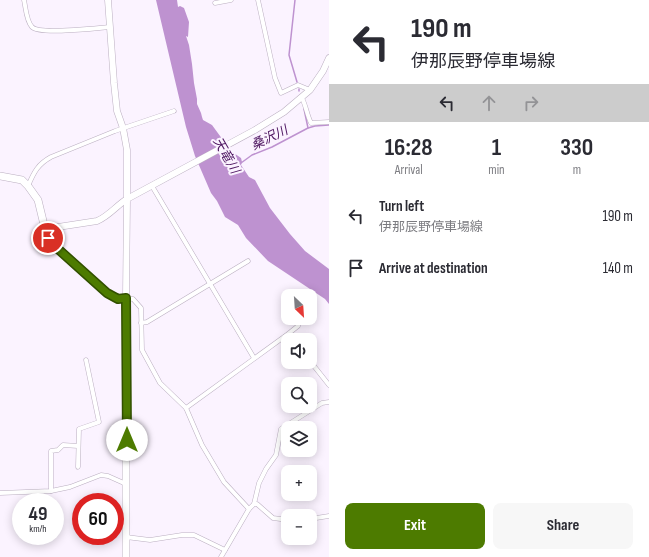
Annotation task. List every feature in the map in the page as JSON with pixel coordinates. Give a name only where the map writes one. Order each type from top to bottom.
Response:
[{"type":"main road","points":[[108,0],[117,111],[123,128],[127,150],[126,557]]},
{"type":"main road","points":[[45,229],[97,221],[127,199],[191,165],[277,116],[302,98],[310,90],[323,71],[329,58]]},
{"type":"main road","points":[[0,176],[22,180],[38,200],[48,238],[58,249],[107,293],[118,299],[126,298]]},
{"type":"street","points":[[24,0],[27,15],[32,26],[36,30],[47,31],[110,27]]},
{"type":"street","points":[[215,3],[231,0]]},
{"type":"street","points":[[258,0],[275,78],[281,93],[298,85],[310,90]]},
{"type":"street","points":[[302,98],[311,123],[329,122]]},
{"type":"street","points":[[28,186],[37,168],[42,162],[51,157],[123,128],[174,111]]},
{"type":"street","points":[[152,186],[254,358]]},
{"type":"street","points":[[141,323],[146,322],[248,262]]},
{"type":"street","points":[[126,298],[133,299],[141,308],[142,350],[160,383],[186,408],[202,445],[224,482],[249,509]]},
{"type":"street","points":[[289,333],[298,325]]},
{"type":"street","points":[[186,408],[281,339]]},
{"type":"street","points":[[78,467],[79,429],[99,422],[86,360]]},
{"type":"street","points":[[316,369],[329,385]]},
{"type":"street","points":[[222,557],[224,550],[249,509],[254,504],[259,483],[266,469],[276,455],[280,429],[322,403],[329,402]]},
{"type":"street","points":[[51,491],[51,451],[58,450],[63,445],[78,446]]},
{"type":"street","points":[[0,493],[51,491],[102,475],[127,484]]},
{"type":"street","points":[[254,504],[257,504],[273,518],[281,519]]},
{"type":"street","points":[[317,518],[329,516]]},
{"type":"street","points":[[126,537],[150,540],[182,535],[194,535],[224,550]]},
{"type":"water","name":"天竜川","points":[[156,0],[177,0],[178,7],[180,6],[184,8],[189,22],[188,37],[186,36],[189,45],[197,104],[203,120],[212,125],[231,151],[241,158],[241,165],[249,177],[255,180],[270,208],[290,234],[305,251],[329,269],[329,304],[317,294],[317,289],[310,289],[268,261],[246,238],[238,225],[225,217],[211,193],[195,156],[186,127]]},
{"type":"waterway","points":[[295,0],[289,55],[297,82]]},
{"type":"waterway","points":[[304,109],[308,128]]},
{"type":"waterway","name":"桑沢川","points":[[241,163],[252,155],[272,147],[308,128],[329,125]]},
{"type":"route","points":[[48,238],[58,249],[107,293],[118,299],[126,298],[127,440]]}]
